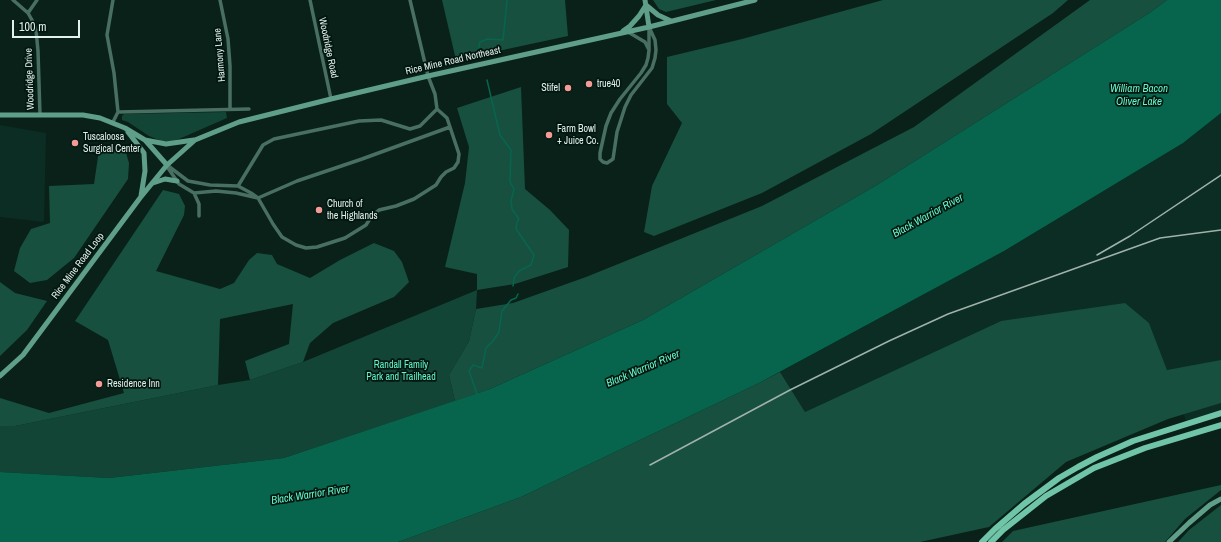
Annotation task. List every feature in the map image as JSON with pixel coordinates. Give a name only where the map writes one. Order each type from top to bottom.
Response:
[{"type":"main road","name":"Rice Mine Road Northeast","points":[[167,165],[194,140],[239,122],[428,76],[649,27],[755,0]]},
{"type":"main road","points":[[646,3],[658,16],[671,21]]},
{"type":"main road","points":[[646,3],[649,27]]},
{"type":"main road","points":[[621,32],[630,26],[639,16],[646,3]]},
{"type":"main road","points":[[0,115],[83,115],[100,118],[113,122],[145,140],[167,165]]},
{"type":"main road","points":[[125,128],[144,153],[145,171],[140,198]]},
{"type":"main road","points":[[145,140],[166,144],[194,140]]},
{"type":"main road","name":"Rice Mine Road Loop","points":[[0,376],[23,354],[140,198],[167,165]]},
{"type":"main road","points":[[152,183],[165,179],[177,181]]},
{"type":"main road","points":[[982,542],[1006,519],[1041,490],[1091,460],[1133,441],[1221,413]]},
{"type":"main road","points":[[991,542],[1003,530],[1046,496],[1094,468],[1145,448],[1221,425]]},
{"type":"main road","points":[[1169,542],[1210,505],[1221,499]]},
{"type":"street","points":[[12,0],[28,13],[37,0]]},
{"type":"street","points":[[113,0],[107,35],[116,88],[118,112],[113,122]]},
{"type":"street","name":"Harmony Lane","points":[[220,0],[228,39],[230,66],[230,109]]},
{"type":"street","name":"Woodridge Road","points":[[310,0],[331,99]]},
{"type":"street","points":[[167,165],[188,181],[210,185],[238,186],[251,192],[258,198],[282,237],[296,245],[306,248],[316,247],[345,238],[366,225],[380,210],[414,199],[426,192],[436,185],[446,172],[454,168],[458,162],[459,154],[447,118],[437,108],[435,94],[428,76],[410,0]]},
{"type":"street","name":"Woodridge Drive","points":[[28,13],[34,25],[37,41],[40,115]]},
{"type":"street","points":[[649,27],[655,40],[656,50],[652,68],[631,95],[625,107],[617,132],[613,159],[607,163],[603,162],[600,159],[600,153],[611,113],[643,69],[648,58],[649,27]]},
{"type":"street","points":[[628,31],[645,42],[649,50]]},
{"type":"street","points":[[238,186],[263,144],[274,139],[359,121],[381,120],[410,129],[420,126],[437,108]]},
{"type":"street","points":[[118,112],[249,109]]},
{"type":"street","points":[[194,193],[216,191],[236,193],[258,198],[297,181],[355,162],[450,127]]},
{"type":"street","points":[[167,165],[179,184],[194,193],[199,204],[199,216]]},
{"type":"shaded area","points":[[442,0],[565,0],[568,36],[456,60]]},
{"type":"shaded area","points":[[653,0],[716,0],[666,12],[659,9]]},
{"type":"shaded area","points":[[883,0],[1068,0],[1053,13],[871,134],[762,193],[654,236],[644,232],[652,186],[682,123],[667,104],[667,57],[742,39]]},
{"type":"shaded area","points":[[1090,0],[1167,0],[1151,12],[877,185],[643,320],[490,389],[455,401],[449,375],[469,341],[476,309],[513,303],[586,277],[762,206],[914,127]]},
{"type":"shaded area","points":[[521,87],[525,189],[550,210],[569,230],[568,267],[515,284],[477,290],[477,274],[445,267],[465,183],[469,147],[457,108]]},
{"type":"shaded area","points":[[1221,113],[1221,413],[1187,423],[1149,323],[1001,321],[805,412],[780,372],[1004,251],[1183,143]]},
{"type":"shaded area","points":[[0,125],[46,133],[44,222],[0,217]]},
{"type":"shaded area","points":[[100,143],[126,153],[129,163],[128,179],[74,258],[47,280],[30,283],[14,271],[20,248],[31,229],[50,223],[49,186],[94,184]]},
{"type":"shaded area","points":[[163,190],[179,194],[185,206],[184,215],[156,271],[220,289],[234,283],[249,260],[257,253],[272,255],[277,264],[310,278],[340,260],[374,243],[394,251],[402,262],[409,282],[394,297],[333,323],[310,343],[303,362],[250,380],[245,361],[289,344],[293,304],[220,319],[218,385],[15,426],[0,426],[0,398],[49,413],[124,393],[108,340],[75,321]]},
{"type":"shaded area","points":[[0,282],[15,293],[47,301],[27,330],[0,356]]},
{"type":"shaded area","points":[[1125,303],[1149,323],[1167,370],[1221,360],[1221,403],[1168,419],[1066,462],[989,527],[920,542],[398,542],[521,497],[780,372],[805,412],[1001,321]]},
{"type":"shaded area","points":[[1221,485],[1221,490],[1185,519],[1165,542],[1002,542],[1013,531]]},
{"type":"shaded area","points":[[1221,505],[1221,542],[1178,542],[1189,530]]},
{"type":"green space","points":[[226,112],[227,118],[170,142],[161,141],[149,136],[128,122],[122,120],[122,116],[124,114]]},
{"type":"green space","name":"Randall Family Park and Trailhead","points":[[477,290],[476,309],[469,341],[449,375],[455,401],[284,458],[109,478],[0,472],[0,426],[15,426],[218,385],[250,380],[303,362]]},
{"type":"water","name":"William Bacon Oliver Lake","points":[[1167,0],[1221,0],[1221,113],[1183,143],[1004,251],[759,383],[521,497],[398,542],[0,542],[0,472],[109,478],[284,458],[490,389],[643,320],[877,185],[1151,12]]},
{"type":"waterway","points":[[480,53],[480,42],[487,39],[503,40],[507,0]]},
{"type":"waterway","points":[[487,80],[500,135],[511,150],[510,182],[514,189],[511,201],[512,209],[519,219],[516,229],[534,255],[531,265],[519,271],[514,278],[513,286]]},
{"type":"waterway","points":[[477,394],[469,371],[473,365],[482,368],[486,348],[499,332],[502,311],[511,300],[516,298],[518,294]]},
{"type":"railway","points":[[1097,255],[1130,236],[1221,175]]},
{"type":"railway","points":[[650,465],[790,390],[889,341],[948,314],[1160,238],[1221,230]]},
{"type":"place","name":"true40","points":[[589,84]]},
{"type":"place","name":"Stifel","points":[[568,88]]},
{"type":"place","name":"Farm Bowl + Juice Co.","points":[[549,135]]},
{"type":"place","name":"Tuscaloosa Surgical Center","points":[[75,143]]},
{"type":"place","name":"Church of the Highlands","points":[[319,210]]},
{"type":"place","name":"Residence Inn","points":[[99,384]]},
{"type":"water label","name":"Black Warrior River","points":[[928,216]]},
{"type":"water label","name":"Black Warrior River","points":[[643,369]]},
{"type":"water label","name":"Black Warrior River","points":[[310,495]]}]
